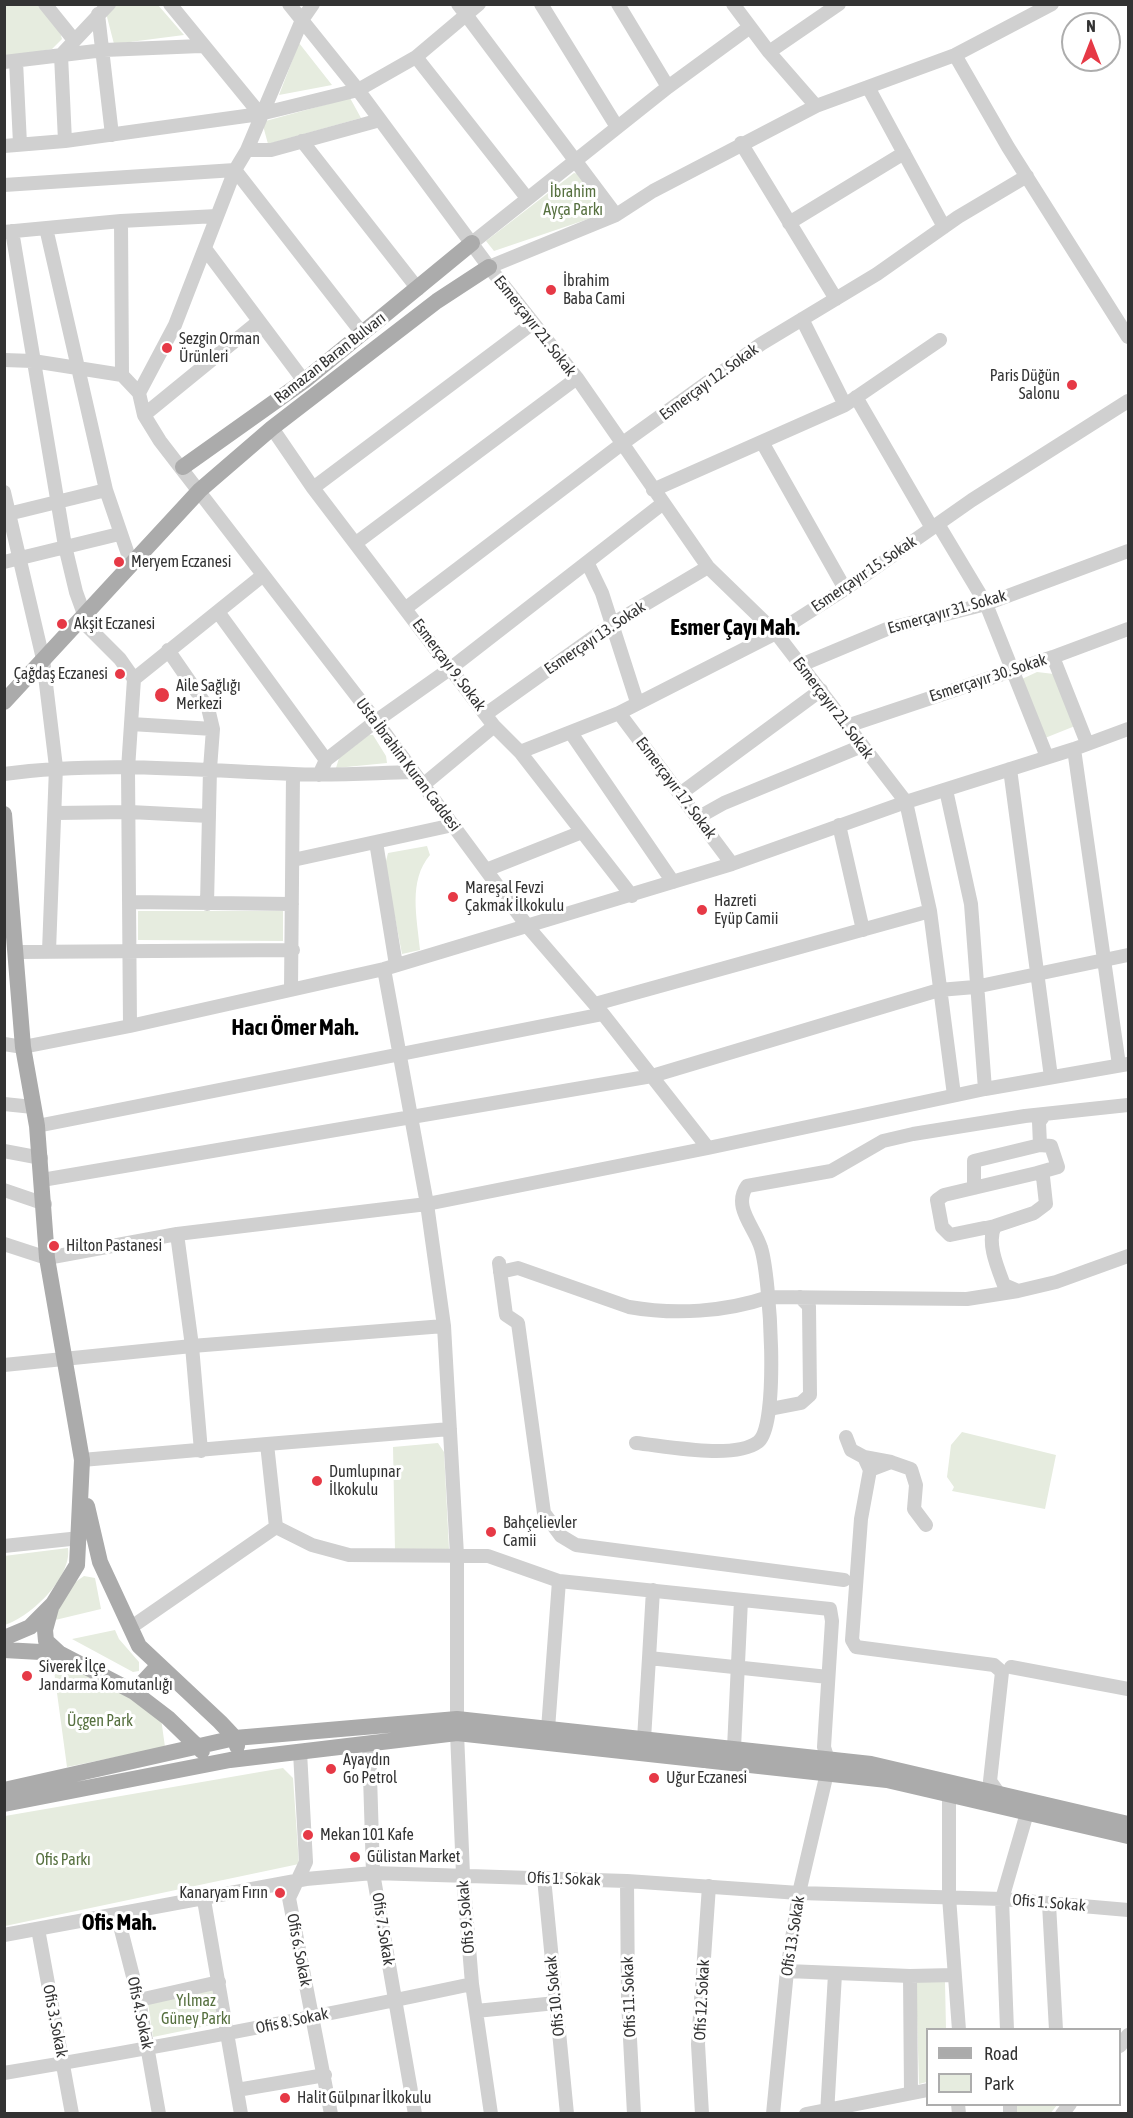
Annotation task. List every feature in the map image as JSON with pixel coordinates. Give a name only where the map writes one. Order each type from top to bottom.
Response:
[{"type":"main road","name":"Ramazan Baran Bulvarı","points":[[183,467],[304,381],[472,243]]},
{"type":"main road","name":"Ramazan Baran Bulvarı","points":[[4,702],[200,490],[273,428],[437,301],[489,267]]},
{"type":"main road","points":[[4,814],[23,1047],[37,1126],[45,1204],[47,1258],[82,1460],[77,1565],[53,1604],[30,1627],[4,1638]]},
{"type":"main road","points":[[82,1484],[100,1562],[139,1646],[236,1738],[237,1753],[230,1760]]},
{"type":"main road","points":[[77,1565],[100,1562]]},
{"type":"main road","points":[[53,1604],[45,1630],[46,1641],[59,1653],[134,1692],[168,1718],[195,1747],[212,1757],[230,1760]]},
{"type":"main road","points":[[4,1650],[59,1653]]},
{"type":"main road","points":[[134,1692],[158,1666]]},
{"type":"main road","points":[[4,1804],[230,1760],[369,1743],[457,1726],[828,1767],[871,1764],[997,1791],[1128,1824]]},
{"type":"main road","points":[[4,1790],[236,1738],[457,1726],[548,1729],[734,1748],[887,1780],[1128,1836]]},
{"type":"street","points":[[45,4],[75,40]]},
{"type":"street","points":[[65,141],[61,55],[109,4]]},
{"type":"street","points":[[170,4],[201,46],[260,114]]},
{"type":"street","name":"Esmerçayır 21. Sokak","points":[[289,4],[358,90],[489,267],[577,378],[662,504],[708,567],[776,633],[906,802],[930,910],[954,1095]]},
{"type":"street","points":[[4,360],[33,361],[122,375],[139,393],[175,325],[206,250],[235,170],[247,150],[260,114],[302,20],[313,4]]},
{"type":"street","points":[[4,146],[65,141],[260,114],[358,90],[416,57],[463,9],[479,4]]},
{"type":"street","points":[[541,4],[617,127]]},
{"type":"street","points":[[618,4],[668,87]]},
{"type":"street","points":[[733,4],[769,52],[816,106]]},
{"type":"street","points":[[769,52],[839,4]]},
{"type":"street","points":[[489,267],[616,214],[741,143],[816,106],[955,55],[1052,4]]},
{"type":"street","points":[[463,9],[616,214]]},
{"type":"street","points":[[98,14],[104,50],[112,135]]},
{"type":"street","points":[[472,243],[668,87],[750,27]]},
{"type":"street","points":[[21,144],[10,62],[104,50],[201,46]]},
{"type":"street","points":[[955,55],[1027,176],[1128,337]]},
{"type":"street","points":[[416,57],[527,198]]},
{"type":"street","points":[[868,87],[944,227]]},
{"type":"street","points":[[247,150],[271,150],[380,120]]},
{"type":"street","points":[[302,141],[418,289]]},
{"type":"street","points":[[741,143],[836,299]]},
{"type":"street","points":[[789,223],[904,153]]},
{"type":"street","points":[[4,185],[235,170]]},
{"type":"street","points":[[235,170],[362,333]]},
{"type":"street","name":"Esmerçayı 12. Sokak","points":[[406,608],[623,443],[761,344],[877,274],[944,227],[1027,176]]},
{"type":"street","points":[[130,1026],[128,769],[134,679],[120,659],[89,628],[83,615],[65,546],[8,231],[121,221],[218,216]]},
{"type":"street","points":[[121,221],[122,375]]},
{"type":"street","points":[[46,228],[106,490],[119,534],[131,563]]},
{"type":"street","points":[[206,250],[304,381]]},
{"type":"street","points":[[802,320],[850,401],[986,604],[1011,672],[1047,757]]},
{"type":"street","points":[[144,415],[258,322]]},
{"type":"street","points":[[313,488],[533,323]]},
{"type":"street","points":[[653,489],[850,401],[940,340]]},
{"type":"street","points":[[356,543],[577,378]]},
{"type":"street","name":"Usta İbrahim Kuran Caddesi","points":[[139,393],[144,415],[160,441],[183,467],[262,576],[376,721],[528,927],[599,1009],[708,1148]]},
{"type":"street","name":"Esmerçayır 15. Sokak","points":[[520,752],[619,713],[776,633],[845,589],[935,526],[1128,401]]},
{"type":"street","name":"Esmerçayı 9. Sokak","points":[[273,428],[313,488],[494,726],[520,752],[632,896]]},
{"type":"street","points":[[762,442],[845,589]]},
{"type":"street","points":[[6,515],[106,490]]},
{"type":"street","points":[[4,492],[6,515],[21,558],[43,659],[56,767],[49,951]]},
{"type":"street","points":[[319,775],[326,760],[451,668],[533,602],[588,564],[662,504]]},
{"type":"street","points":[[4,562],[119,534]]},
{"type":"street","name":"Esmerçayır 31. Sokak","points":[[801,665],[887,629],[986,604],[1128,550]]},
{"type":"street","points":[[588,564],[602,593],[637,702]]},
{"type":"street","name":"Esmerçayı 13. Sokak","points":[[486,714],[612,624],[708,567]]},
{"type":"street","points":[[134,679],[262,576]]},
{"type":"street","points":[[218,612],[326,760]]},
{"type":"street","name":"Esmerçayır 30. Sokak","points":[[847,726],[1011,672],[1128,628]]},
{"type":"street","points":[[168,650],[208,708],[213,729],[207,904]]},
{"type":"street","points":[[4,1244],[47,1258],[177,1234],[427,1204],[708,1148],[954,1095],[1124,1065],[1104,958],[1080,746],[1053,657]]},
{"type":"street","points":[[680,794],[821,690]]},
{"type":"street","name":"Esmerçayır 17. Sokak","points":[[619,713],[732,864]]},
{"type":"street","points":[[131,724],[213,729]]},
{"type":"street","points":[[423,785],[494,726]]},
{"type":"street","points":[[4,1044],[23,1047],[130,1026],[390,967],[632,896],[732,864],[906,802],[1128,729]]},
{"type":"street","points":[[570,733],[673,882]]},
{"type":"street","points":[[699,817],[724,803],[862,746]]},
{"type":"street","points":[[4,774],[56,767],[210,769],[319,775],[412,772]]},
{"type":"street","points":[[1010,769],[1051,1077]]},
{"type":"street","points":[[291,989],[293,774]]},
{"type":"street","points":[[946,790],[970,904],[985,1089]]},
{"type":"street","points":[[56,813],[130,812],[209,816]]},
{"type":"street","points":[[292,860],[453,825]]},
{"type":"street","points":[[839,825],[863,930]]},
{"type":"street","points":[[486,870],[582,832]]},
{"type":"street","name":"Ofis 9. Sokak","points":[[376,842],[398,1055],[427,1204],[444,1326],[457,1555],[457,1726],[463,1874],[472,1984],[491,2114]]},
{"type":"street","points":[[130,902],[292,904]]},
{"type":"street","points":[[37,1126],[398,1055],[599,1009],[930,910]]},
{"type":"street","points":[[17,952],[130,953],[293,950]]},
{"type":"street","points":[[42,1180],[652,1076],[939,990],[975,987],[1104,958],[1128,955]]},
{"type":"street","points":[[4,1104],[33,1107]]},
{"type":"street","points":[[636,1443],[739,1450],[759,1442],[768,1428],[770,1409],[769,1297],[762,1249],[741,1207],[741,1195],[747,1186],[831,1171],[883,1142],[914,1134],[1025,1116],[1042,1118],[1128,1105]]},
{"type":"street","points":[[1040,1144],[1042,1118]]},
{"type":"street","points":[[974,1188],[974,1161],[1040,1144],[1051,1146],[1057,1157],[1058,1167],[1044,1174],[944,1195],[937,1200],[942,1227],[950,1235],[990,1229],[1034,1213],[1046,1204],[1044,1174]]},
{"type":"street","points":[[4,1151],[40,1158]]},
{"type":"street","points":[[4,1190],[45,1204]]},
{"type":"street","points":[[990,1229],[1002,1289]]},
{"type":"street","points":[[177,1234],[192,1346],[201,1451]]},
{"type":"street","points":[[850,1584],[576,1545],[561,1536],[544,1513],[518,1323],[506,1315],[499,1268],[518,1268],[629,1307],[647,1310],[691,1311],[743,1306],[769,1297],[805,1301],[822,1296],[968,1299],[1002,1289],[1018,1291],[1056,1282],[1128,1256]]},
{"type":"street","points":[[770,1409],[801,1403],[810,1395],[805,1301]]},
{"type":"street","points":[[4,1365],[65,1361],[192,1346],[444,1326]]},
{"type":"street","points":[[82,1460],[450,1429]]},
{"type":"street","points":[[846,1437],[851,1450],[867,1464],[891,1462],[911,1469],[916,1485],[914,1509],[926,1525]]},
{"type":"street","points":[[267,1444],[276,1527]]},
{"type":"street","points":[[867,1464],[857,1572],[850,1584],[852,1640],[856,1647],[1128,1689]]},
{"type":"street","points":[[276,1527],[312,1545],[349,1555],[488,1556],[559,1581],[741,1600],[734,1748]]},
{"type":"street","points":[[130,1628],[276,1527]]},
{"type":"street","points":[[4,1546],[80,1538]]},
{"type":"street","points":[[548,1729],[559,1581]]},
{"type":"street","points":[[644,1739],[653,1590]]},
{"type":"street","name":"Ofis 13. Sokak","points":[[741,1600],[830,1609],[832,1621],[824,1748],[828,1767],[799,1893],[787,1971],[773,2114]]},
{"type":"street","points":[[649,1658],[828,1677]]},
{"type":"street","points":[[997,1791],[990,1781],[1002,1668]]},
{"type":"street","name":"Ofis 7. Sokak","points":[[369,1743],[373,1873],[415,2114]]},
{"type":"street","name":"Ofis 6. Sokak","points":[[300,1752],[306,1862],[289,1898],[331,2114]]},
{"type":"street","points":[[949,1796],[949,1898],[959,2028]]},
{"type":"street","points":[[1007,2028],[1002,1899],[1027,1813]]},
{"type":"street","name":"Ofis 1. Sokak","points":[[4,1935],[204,1900],[296,1881],[373,1873],[463,1874],[627,1881],[799,1893],[1002,1899],[1128,1910]]},
{"type":"street","name":"Ofis 10. Sokak","points":[[543,1878],[567,2114]]},
{"type":"street","name":"Ofis 11. Sokak","points":[[627,1881],[628,2001],[634,2114]]},
{"type":"street","name":"Ofis 12. Sokak","points":[[702,2114],[698,2044],[709,1886]]},
{"type":"street","points":[[204,1900],[241,2114]]},
{"type":"street","points":[[1049,1904],[1056,2028]]},
{"type":"street","name":"Ofis 4. Sokak","points":[[117,1914],[139,2000],[159,2114]]},
{"type":"street","name":"Ofis 3. Sokak","points":[[38,1929],[72,2114]]},
{"type":"street","points":[[787,1971],[910,1976],[954,1975]]},
{"type":"street","points":[[827,2112],[835,1974]]},
{"type":"street","points":[[910,1976],[911,2093]]},
{"type":"street","points":[[139,2000],[219,1982]]},
{"type":"street","name":"Ofis 8. Sokak","points":[[4,2073],[147,2046],[228,2034],[472,1984]]},
{"type":"street","points":[[476,2011],[556,2003]]},
{"type":"street","points":[[237,2090],[325,2075]]},
{"type":"street","points":[[806,2114],[827,2112],[926,2090]]},
{"type":"green space","points":[[4,5],[39,5],[60,32],[62,39],[52,49],[9,57],[5,54]]},
{"type":"green space","points":[[115,5],[158,5],[184,35],[114,44],[106,13]]},
{"type":"green space","points":[[299,43],[332,85],[279,95]]},
{"type":"green space","points":[[350,98],[361,118],[268,144],[262,122]]},
{"type":"green space","name":"İbrahim Ayça Parkı","points":[[574,173],[579,174],[606,209],[603,214],[494,251],[486,241]]},
{"type":"green space","points":[[1037,672],[1054,674],[1075,726],[1045,738],[1022,679]]},
{"type":"green space","points":[[369,735],[373,735],[386,756],[387,763],[336,768],[339,758]]},
{"type":"green space","points":[[427,846],[430,855],[423,865],[416,888],[420,950],[402,954],[385,865],[388,853]]},
{"type":"green space","points":[[138,911],[283,911],[283,941],[138,940]]},
{"type":"green space","points":[[962,1432],[1056,1455],[1045,1509],[952,1491],[954,1487],[947,1477],[951,1445]]},
{"type":"green space","points":[[438,1443],[444,1452],[449,1549],[395,1551],[393,1447]]},
{"type":"green space","points":[[68,1548],[68,1559],[64,1571],[48,1594],[27,1613],[5,1625],[4,1556]]},
{"type":"green space","points":[[84,1576],[95,1578],[101,1609],[51,1621],[74,1583]]},
{"type":"green space","points":[[115,1630],[119,1639],[139,1662],[139,1671],[133,1672],[72,1639]]},
{"type":"green space","name":"Üçgen Park","points":[[52,1656],[160,1711],[165,1747],[67,1767]]},
{"type":"green space","name":"Ofis Parkı","points":[[283,1768],[293,1778],[299,1864],[5,1926],[5,1816]]},
{"type":"green space","points":[[916,1981],[945,1982],[946,2028],[926,2028],[926,2082],[919,2084]]},
{"type":"green space","name":"Yılmaz Güney Parkı","points":[[213,1988],[221,2023],[153,2037],[148,2003]]},
{"type":"green space","points":[[1015,2106],[1056,2106],[1050,2114],[1016,2113]]},
{"type":"place","name":"İbrahim Baba Cami","points":[[551,290]]},
{"type":"place","name":"Sezgin Orman Ürünleri","points":[[167,348]]},
{"type":"place","name":"Paris Düğün Salonu","points":[[1072,385]]},
{"type":"place","name":"Meryem Eczanesi","points":[[119,562]]},
{"type":"place","name":"Akşit Eczanesi","points":[[62,624]]},
{"type":"place","name":"Çağdaş Eczanesi","points":[[120,674]]},
{"type":"place","name":"Aile Sağlığı Merkezi","points":[[162,695]]},
{"type":"place","name":"Mareşal Fevzi Çakmak İlkokulu","points":[[453,897]]},
{"type":"place","name":"Hazreti Eyüp Camii","points":[[702,910]]},
{"type":"place","name":"Hilton Pastanesi","points":[[54,1246]]},
{"type":"place","name":"Dumlupınar İlkokulu","points":[[317,1481]]},
{"type":"place","name":"Bahçelievler Camii","points":[[491,1532]]},
{"type":"place","name":"Siverek İlçe Jandarma Komutanlığı","points":[[27,1676]]},
{"type":"place","name":"Ayaydın Go Petrol","points":[[331,1769]]},
{"type":"place","name":"Uğur Eczanesi","points":[[654,1778]]},
{"type":"place","name":"Mekan 101 Kafe","points":[[308,1835]]},
{"type":"place","name":"Gülistan Market","points":[[355,1857]]},
{"type":"place","name":"Kanaryam Fırın","points":[[280,1893]]},
{"type":"place","name":"Halit Gülpınar İlkokulu","points":[[285,2098]]},
{"type":"district","name":"Esmer Çayı Mah.","points":[[735,628]]},
{"type":"district","name":"Hacı Ömer Mah.","points":[[295,1028]]},
{"type":"district","name":"Ofis Mah.","points":[[119,1923]]}]
